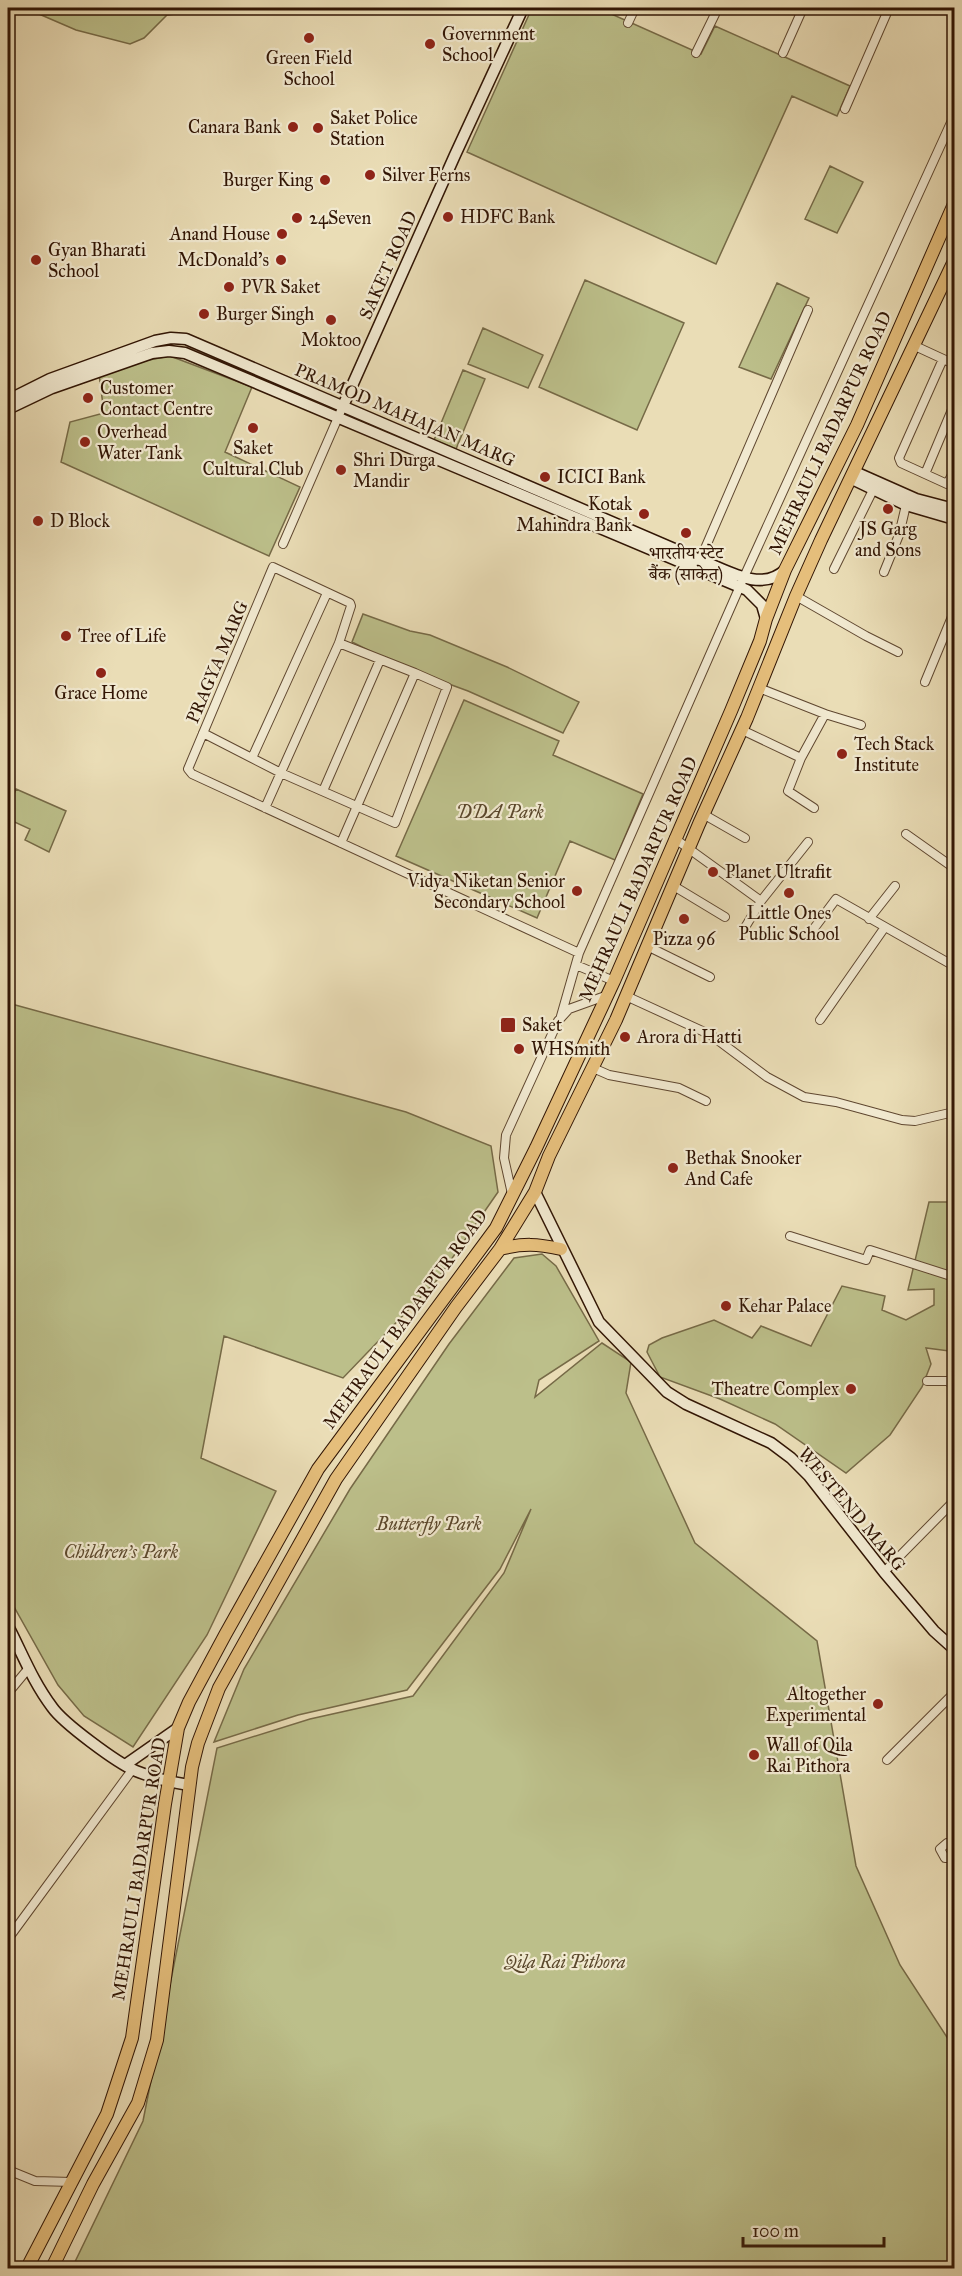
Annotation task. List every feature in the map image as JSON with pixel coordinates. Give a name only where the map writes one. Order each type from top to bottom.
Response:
[{"type":"main road","name":"MEHRAULI BADARPUR ROAD","points":[[27,2268],[107,2114],[132,2038],[178,1728],[189,1702],[318,1469],[496,1228],[608,995],[760,641],[785,570],[857,425],[954,204]]},
{"type":"main road","name":"MEHRAULI BADARPUR ROAD","points":[[52,2268],[93,2184],[130,2119],[146,2080],[157,2040],[189,1785],[198,1743],[219,1688],[336,1479],[456,1307],[500,1249],[535,1192],[549,1156],[626,996],[672,885],[742,730],[796,596],[954,261]]},
{"type":"main road","points":[[500,1249],[521,1244],[561,1249]]},
{"type":"street","name":"SAKET ROAD","points":[[341,411],[523,8]]},
{"type":"street","points":[[628,23],[635,8]]},
{"type":"street","points":[[696,53],[717,8]]},
{"type":"street","points":[[783,53],[803,8]]},
{"type":"street","points":[[844,109],[889,8]]},
{"type":"street","points":[[512,1195],[504,1158],[506,1136],[561,1016],[579,953],[742,582],[954,116]]},
{"type":"street","points":[[700,560],[808,310]]},
{"type":"street","name":"PRAMOD MAHAJAN MARG","points":[[8,400],[60,376],[160,339],[176,338],[191,341],[341,411],[629,536],[742,582],[775,578],[785,570]]},
{"type":"street","points":[[915,346],[954,364]]},
{"type":"street","name":"PRAMOD MAHAJAN MARG","points":[[8,409],[52,388],[152,353],[169,351],[193,356],[341,411]]},
{"type":"street","points":[[943,359],[899,458],[901,463],[947,484],[954,471]]},
{"type":"street","points":[[925,474],[954,405]]},
{"type":"street","points":[[283,544],[341,411]]},
{"type":"street","points":[[854,476],[873,490],[906,505],[954,519]]},
{"type":"street","points":[[854,476],[916,499],[954,509]]},
{"type":"street","points":[[834,569],[873,490]]},
{"type":"street","points":[[884,572],[900,535],[906,505]]},
{"type":"street","name":"PRAMOD MAHAJAN MARG","points":[[629,536],[700,560],[742,582],[758,599],[766,619]]},
{"type":"street","name":"PRAGYA MARG","points":[[265,808],[192,774],[188,769],[273,567],[327,592]]},
{"type":"street","points":[[252,758],[327,592],[350,605],[339,643],[265,808],[579,953]]},
{"type":"street","points":[[796,596],[898,652]]},
{"type":"street","points":[[925,682],[954,612]]},
{"type":"street","points":[[203,733],[281,773],[395,823],[447,687],[339,643]]},
{"type":"street","points":[[324,791],[380,660]]},
{"type":"street","points":[[341,843],[415,673]]},
{"type":"street","points":[[759,688],[825,714],[861,725]]},
{"type":"street","points":[[814,808],[788,791],[801,758],[825,714]]},
{"type":"street","points":[[742,730],[801,758]]},
{"type":"street","points":[[703,814],[745,838]]},
{"type":"street","points":[[906,834],[954,868]]},
{"type":"street","points":[[674,838],[761,901]]},
{"type":"street","points":[[744,929],[761,901],[808,842]]},
{"type":"street","points":[[672,885],[725,917]]},
{"type":"street","points":[[869,919],[895,886]]},
{"type":"street","points":[[812,931],[836,899],[954,966]]},
{"type":"street","points":[[820,1020],[885,927]]},
{"type":"street","points":[[647,946],[710,977]]},
{"type":"street","points":[[576,964],[614,981]]},
{"type":"street","points":[[561,1016],[569,1009],[608,995]]},
{"type":"street","points":[[626,996],[711,1035],[767,1077],[804,1097],[836,1102],[902,1120],[915,1121],[954,1112]]},
{"type":"street","points":[[593,1068],[609,1076],[679,1088],[706,1101]]},
{"type":"street","name":"WESTEND MARG","points":[[535,1192],[595,1318],[667,1392],[686,1404],[771,1443],[791,1458],[849,1524],[884,1572],[934,1631],[954,1649]]},
{"type":"street","points":[[790,1236],[866,1260],[870,1250],[954,1277]]},
{"type":"street","points":[[927,1381],[947,1381],[954,1385]]},
{"type":"street","points":[[884,1572],[954,1501]]},
{"type":"street","points":[[8,1626],[28,1669],[51,1706],[63,1720],[129,1767],[159,1780],[189,1785]]},
{"type":"street","points":[[8,1693],[28,1669]]},
{"type":"street","points":[[887,1760],[954,1693]]},
{"type":"street","points":[[8,1939],[129,1767],[178,1728]]},
{"type":"street","points":[[952,1842],[941,1847],[941,1854],[950,1858],[954,1854]]},
{"type":"street","points":[[8,2170],[35,2181],[72,2182]]},
{"type":"green space","points":[[25,8],[225,8],[167,15],[144,38],[130,44],[76,30]]},
{"type":"green space","points":[[532,8],[598,8],[701,54],[715,26],[850,86],[837,116],[792,96],[716,264],[467,152]]},
{"type":"green space","points":[[830,166],[863,182],[837,233],[805,219]]},
{"type":"green space","points":[[585,280],[684,323],[637,430],[539,387]]},
{"type":"green space","points":[[777,283],[809,298],[771,379],[739,367]]},
{"type":"green space","points":[[483,328],[543,355],[528,388],[468,364]]},
{"type":"green space","points":[[170,356],[252,387],[225,452],[300,487],[269,556],[61,462],[70,422],[104,413],[99,374],[133,363]]},
{"type":"green space","points":[[463,370],[485,379],[456,449],[434,440]]},
{"type":"green space","points":[[363,614],[410,631],[430,635],[507,667],[579,702],[563,733],[468,691],[400,666],[352,642]]},
{"type":"green space","name":"DDA Park","points":[[464,700],[559,741],[553,755],[643,794],[615,860],[570,841],[537,918],[396,856]]},
{"type":"green space","points":[[16,789],[66,811],[49,852],[25,840],[30,829],[8,819],[8,809]]},
{"type":"green space","name":"Children's Park","points":[[8,1003],[406,1112],[491,1146],[498,1192],[437,1280],[343,1378],[224,1336],[201,1458],[276,1491],[207,1635],[133,1747],[84,1716],[58,1685],[8,1596]]},
{"type":"green space","points":[[929,1202],[954,1202],[954,1328],[949,1351],[926,1348],[931,1364],[922,1387],[890,1435],[846,1473],[775,1424],[720,1399],[660,1377],[647,1352],[649,1345],[662,1338],[714,1320],[752,1338],[761,1326],[811,1346],[842,1286],[885,1296],[882,1310],[906,1320],[934,1305],[934,1289],[908,1290]]},
{"type":"green space","name":"Qila Rai Pithora","points":[[542,1254],[556,1266],[599,1341],[539,1380],[535,1397],[602,1343],[631,1362],[626,1393],[695,1543],[817,1641],[856,1866],[900,1965],[954,2048],[954,2268],[72,2268],[143,2121],[217,1748],[310,1719],[413,1696],[504,1573],[531,1509],[500,1569],[407,1690],[298,1715],[214,1742],[244,1669],[350,1489],[449,1344],[514,1258]]},
{"type":"waterway","points":[[568,1043],[580,1048]]},
{"type":"place","name":"Green Field School","points":[[309,38]]},
{"type":"place","name":"Government School","points":[[430,44]]},
{"type":"place","name":"Canara Bank","points":[[293,127]]},
{"type":"place","name":"Saket Police Station","points":[[318,128]]},
{"type":"place","name":"Silver Ferns","points":[[370,175]]},
{"type":"place","name":"Burger King","points":[[325,180]]},
{"type":"place","name":"HDFC Bank","points":[[448,217]]},
{"type":"place","name":"24Seven","points":[[297,218]]},
{"type":"place","name":"Anand House","points":[[282,234]]},
{"type":"place","name":"Gyan Bharati School","points":[[36,260]]},
{"type":"place","name":"McDonald's","points":[[281,260]]},
{"type":"place","name":"PVR Saket","points":[[229,287]]},
{"type":"place","name":"Burger Singh","points":[[204,314]]},
{"type":"place","name":"Moktoo","points":[[331,320]]},
{"type":"place","name":"Customer Contact Centre","points":[[88,398]]},
{"type":"place","name":"Saket Cultural Club","points":[[253,428]]},
{"type":"place","name":"Overhead Water Tank","points":[[85,442]]},
{"type":"place","name":"Shri Durga Mandir","points":[[341,470]]},
{"type":"place","name":"ICICI Bank","points":[[545,477]]},
{"type":"place","name":"JS Garg and Sons","points":[[888,509]]},
{"type":"place","name":"Kotak Mahindra Bank","points":[[644,514]]},
{"type":"place","name":"D Block","points":[[38,521]]},
{"type":"place","name":"भारतीय स्टेट बैंक (साकेत)","points":[[686,533]]},
{"type":"place","name":"Tree of Life","points":[[66,636]]},
{"type":"place","name":"Grace Home","points":[[101,673]]},
{"type":"place","name":"Tech Stack Institute","points":[[842,754]]},
{"type":"place","name":"Planet Ultrafit","points":[[713,872]]},
{"type":"place","name":"Vidya Niketan Senior Secondary School","points":[[577,891]]},
{"type":"place","name":"Little Ones Public School","points":[[789,893]]},
{"type":"place","name":"Pizza 96","points":[[684,919]]},
{"type":"place","name":"Saket","points":[[508,1025]]},
{"type":"place","name":"Arora di Hatti","points":[[625,1037]]},
{"type":"place","name":"WHSmith","points":[[519,1049]]},
{"type":"place","name":"Bethak Snooker And Cafe","points":[[673,1168]]},
{"type":"place","name":"Kehar Palace","points":[[726,1306]]},
{"type":"place","name":"Theatre Complex","points":[[851,1389]]},
{"type":"place","name":"Altogether Experimental","points":[[878,1704]]},
{"type":"place","name":"Wall of Qila Rai Pithora","points":[[754,1755]]},
{"type":"park label","name":"Butterfly Park","points":[[429,1524]]}]
